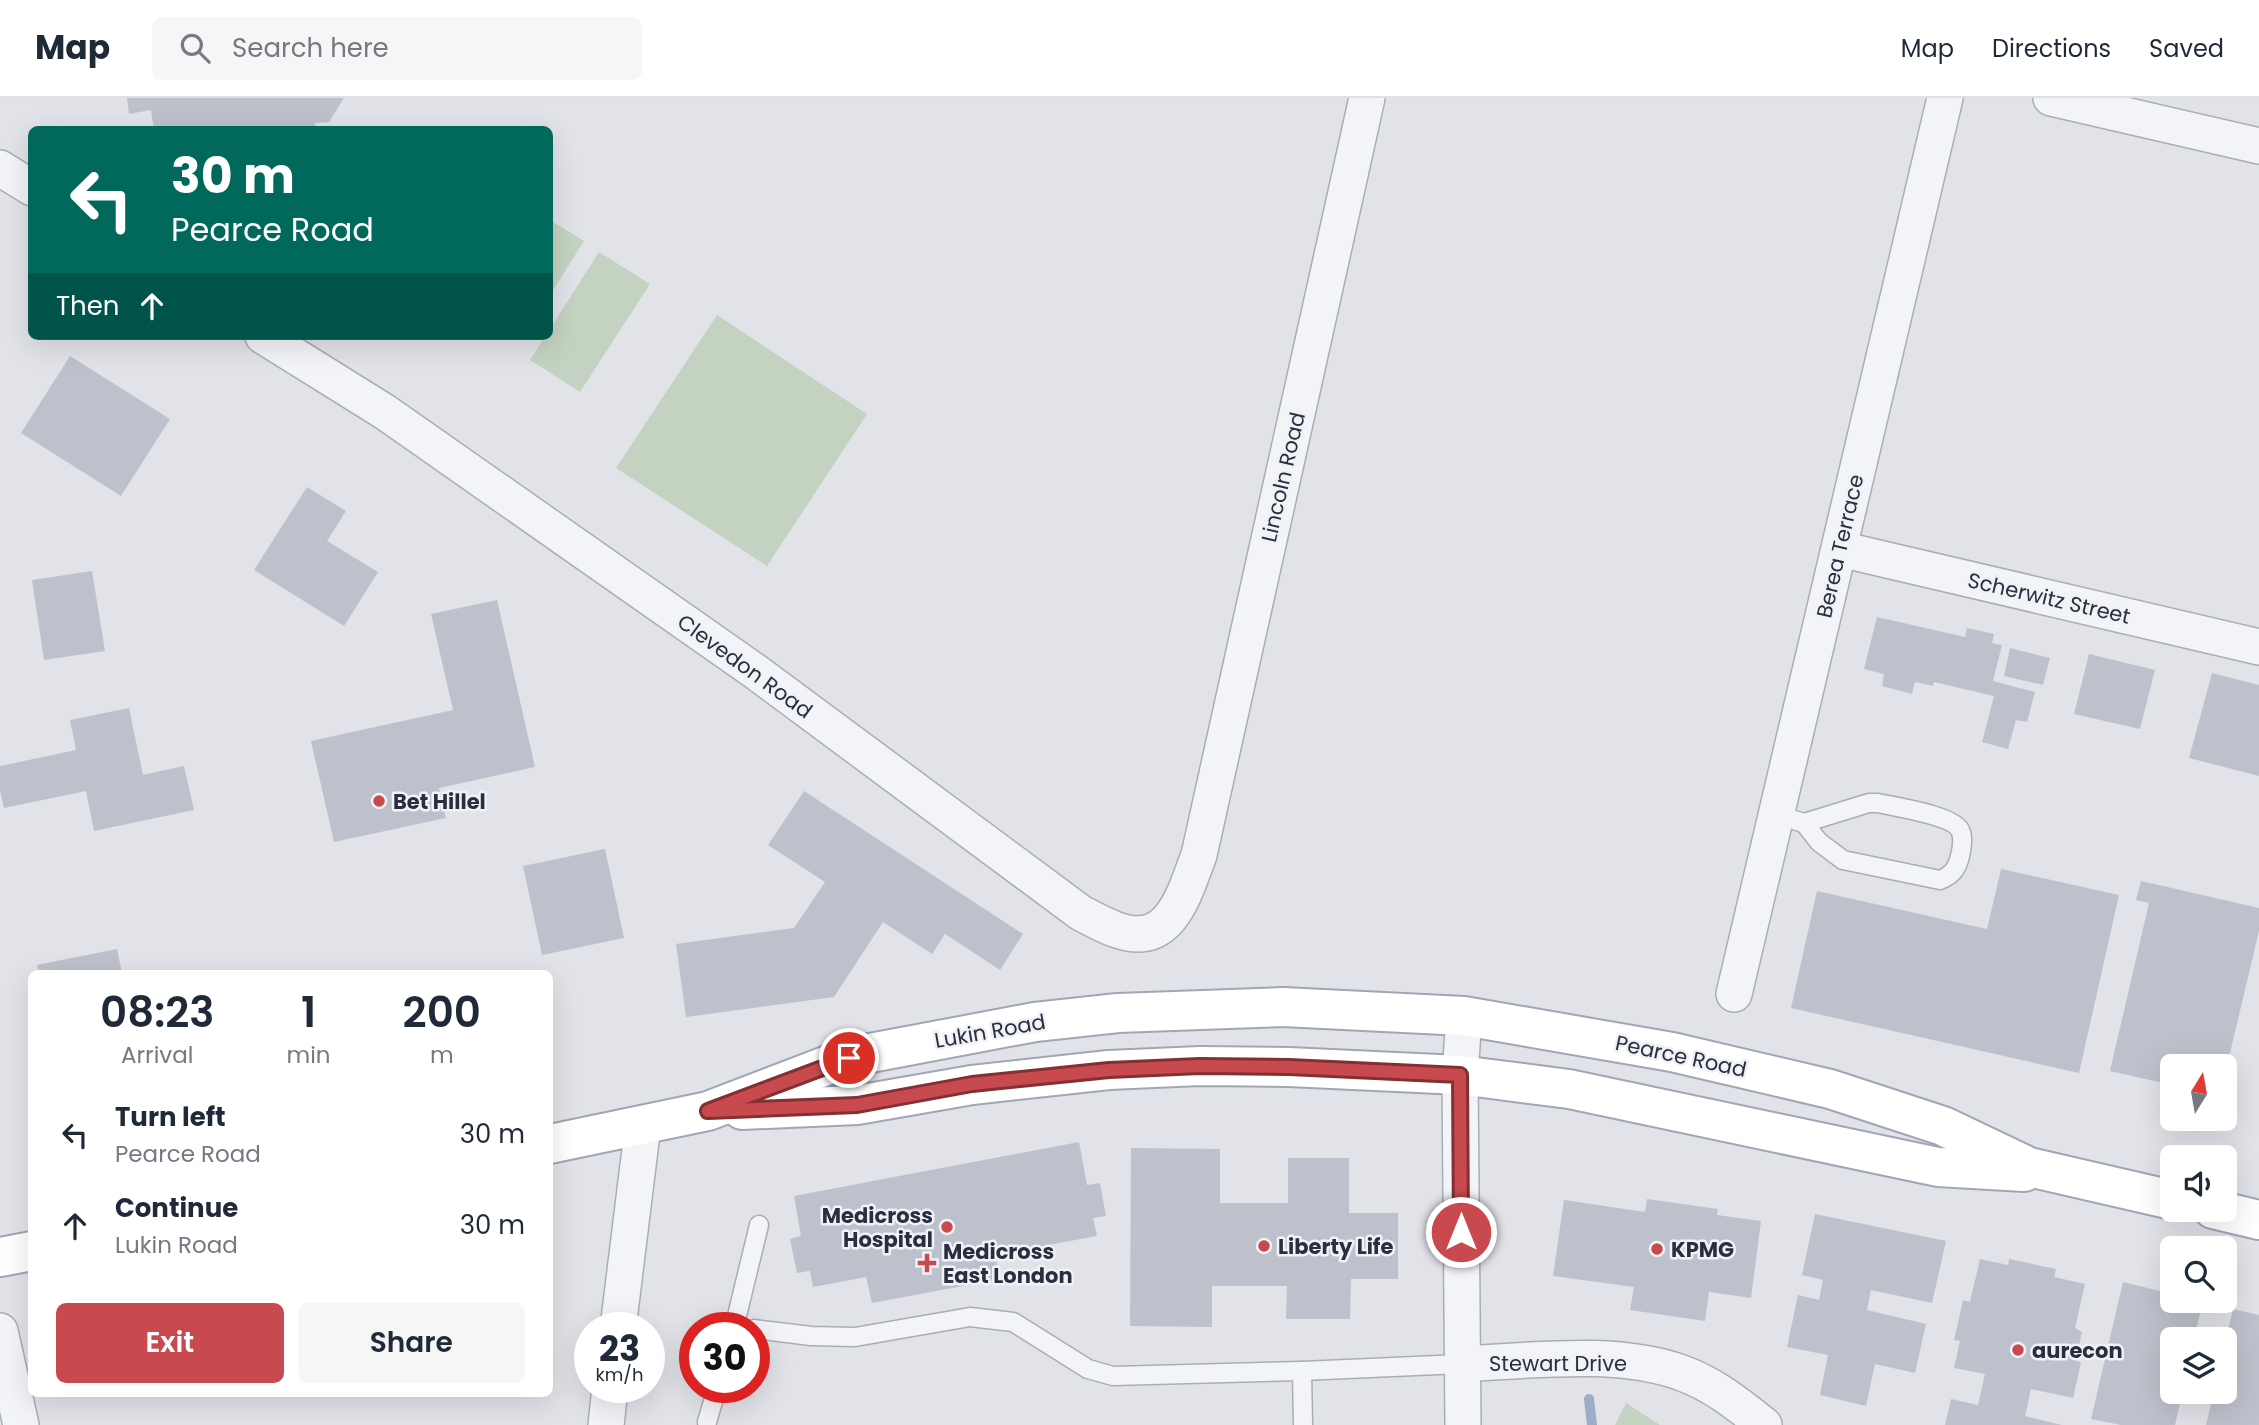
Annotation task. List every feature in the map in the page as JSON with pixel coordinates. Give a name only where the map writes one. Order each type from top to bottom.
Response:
[{"type":"main road","name":"Pearce Road","points":[[1283,1007],[1464,1016],[1672,1052],[1830,1089],[1943,1126],[2029,1167],[2160,1197]]},
{"type":"main road","name":"Lukin Road","points":[[553,1143],[708,1111],[849,1058],[1035,1022],[1118,1013],[1283,1007]]},
{"type":"main road","name":"Lukin Road","points":[[708,1111],[857,1105],[972,1084],[1109,1070],[1200,1066],[1289,1067]]},
{"type":"main road","name":"Pearce Road","points":[[1289,1067],[1460,1075],[1569,1089],[1938,1167],[2063,1175]]},
{"type":"main road","points":[[2237,1215],[2259,1220]]},
{"type":"main road","points":[[0,1257],[28,1252]]},
{"type":"street","name":"Lincoln Road","points":[[1199,855],[1367,98]]},
{"type":"street","name":"Berea Terrace","points":[[1734,993],[1791,819],[1840,549],[1945,98]]},
{"type":"street","points":[[2051,98],[2259,146]]},
{"type":"street","points":[[0,168],[28,186]]},
{"type":"street","name":"Clevedon Road","points":[[269,340],[385,412],[756,672],[1081,913],[1118,931],[1143,934],[1166,925],[1180,905],[1199,855]]},
{"type":"street","name":"Scherwitz Street","points":[[1840,549],[2259,647]]},
{"type":"street","points":[[1462,1425],[1460,1075],[1464,1016]]},
{"type":"street","points":[[620,1312],[643,1125]]},
{"type":"street","points":[[0,1331],[21,1425]]},
{"type":"street","name":"Stewart Drive","points":[[1461,1364],[1587,1359],[1643,1363],[1682,1373],[1710,1386],[1764,1425]]},
{"type":"street","points":[[606,1425],[608,1403]]},
{"type":"lane","points":[[1878,803],[1952,821],[1961,832],[1962,845],[1954,871],[1940,880],[1843,860],[1791,819],[1878,803]]},
{"type":"lane","points":[[745,1312],[759,1225]]},
{"type":"lane","points":[[770,1331],[855,1337],[970,1317],[1013,1322],[1088,1369],[1113,1376],[1461,1364]]},
{"type":"lane","points":[[1302,1371],[1303,1425]]},
{"type":"lane","points":[[707,1422],[713,1403]]},
{"type":"green space","points":[[553,222],[584,241],[553,290]]},
{"type":"green space","points":[[599,252],[650,284],[580,392],[530,360],[542,340],[553,340],[553,324]]},
{"type":"green space","points":[[717,315],[867,414],[767,566],[616,468]]},
{"type":"green space","points":[[1626,1403],[1660,1425],[1615,1425]]},
{"type":"building","points":[[127,98],[344,98],[329,122],[315,123],[315,126],[153,126],[151,110],[129,114]]},
{"type":"building","points":[[70,356],[170,419],[121,496],[21,433]]},
{"type":"building","points":[[307,487],[346,511],[327,541],[378,572],[344,626],[254,570]]},
{"type":"building","points":[[92,571],[105,651],[44,660],[32,580]]},
{"type":"building","points":[[497,600],[535,767],[439,788],[446,818],[334,842],[311,741],[453,710],[431,614]]},
{"type":"building","points":[[1877,617],[1965,637],[1967,628],[1994,634],[1992,643],[2002,645],[1993,681],[2035,692],[2027,722],[2016,720],[2008,749],[1982,742],[1994,696],[1934,682],[1933,686],[1915,682],[1912,694],[1882,686],[1884,674],[1864,669]]},
{"type":"building","points":[[2010,648],[2050,658],[2043,685],[2004,676]]},
{"type":"building","points":[[2089,654],[2155,670],[2140,729],[2074,714]]},
{"type":"building","points":[[2212,673],[2259,685],[2259,776],[2189,758]]},
{"type":"building","points":[[129,708],[143,775],[184,766],[194,810],[94,831],[86,791],[4,808],[0,790],[0,766],[76,750],[70,720]]},
{"type":"building","points":[[804,791],[1023,934],[1000,970],[945,934],[932,954],[883,922],[834,997],[686,1017],[676,944],[794,928],[825,882],[768,845]]},
{"type":"building","points":[[605,849],[624,938],[542,955],[523,866]]},
{"type":"building","points":[[2001,869],[2119,895],[2079,1073],[1791,1008],[1817,891],[1987,929]]},
{"type":"building","points":[[2141,881],[2259,908],[2259,931],[2230,1054],[2160,1054],[2160,1082],[2110,1071],[2149,903],[2136,900]]},
{"type":"building","points":[[117,949],[121,970],[38,970],[37,965]]},
{"type":"building","name":"Medicross Hospital","points":[[1079,1142],[1087,1185],[1100,1183],[1106,1216],[1093,1218],[1097,1236],[995,1255],[1000,1279],[872,1303],[866,1277],[813,1287],[810,1271],[797,1273],[790,1239],[801,1236],[794,1196]]},
{"type":"building","name":"Liberty Life","points":[[1131,1148],[1220,1149],[1220,1203],[1288,1203],[1288,1158],[1349,1158],[1349,1213],[1398,1213],[1398,1279],[1351,1279],[1350,1319],[1286,1319],[1287,1286],[1212,1286],[1212,1327],[1130,1326]]},
{"type":"building","name":"KPMG","points":[[1647,1199],[1718,1209],[1717,1215],[1761,1221],[1751,1298],[1709,1292],[1705,1321],[1630,1310],[1634,1287],[1553,1276],[1564,1200],[1645,1212]]},
{"type":"building","points":[[1815,1214],[1946,1241],[1932,1303],[1871,1290],[1867,1310],[1926,1324],[1915,1373],[1875,1364],[1866,1406],[1820,1395],[1828,1355],[1787,1347],[1798,1295],[1819,1300],[1823,1280],[1802,1275]]},
{"type":"building","name":"aurecon","points":[[1980,1259],[2008,1265],[2009,1259],[2056,1269],[2054,1277],[2085,1284],[2075,1328],[2082,1332],[2076,1360],[2081,1363],[2073,1398],[2031,1389],[2025,1416],[2062,1425],[1945,1425],[1951,1399],[1978,1405],[1985,1374],[1954,1368],[1960,1341],[1954,1340],[1963,1300],[1970,1302]]},
{"type":"building","points":[[2123,1282],[2160,1291],[2160,1313],[2200,1313],[2197,1327],[2160,1327],[2160,1404],[2180,1404],[2175,1425],[2121,1425],[2091,1419]]},
{"type":"building","points":[[2237,1310],[2259,1315],[2259,1425],[2206,1425],[2211,1404],[2237,1404],[2237,1327],[2229,1327],[2232,1313],[2237,1313]]},
{"type":"waterway","points":[[1589,1399],[1592,1425]]},
{"type":"place","name":"Bet Hillel","points":[[379,801]]},
{"type":"place","name":"Medicross Hospital","points":[[947,1227]]},
{"type":"place","name":"Liberty Life","points":[[1264,1246]]},
{"type":"place","name":"KPMG","points":[[1657,1249]]},
{"type":"place","name":"Medicross East London","points":[[927,1263]]},
{"type":"place","name":"aurecon","points":[[2018,1350]]},
{"type":"route","points":[[849,1058],[708,1111],[857,1105],[972,1084],[1109,1070],[1200,1066],[1289,1067],[1460,1075],[1461,1232]]}]
